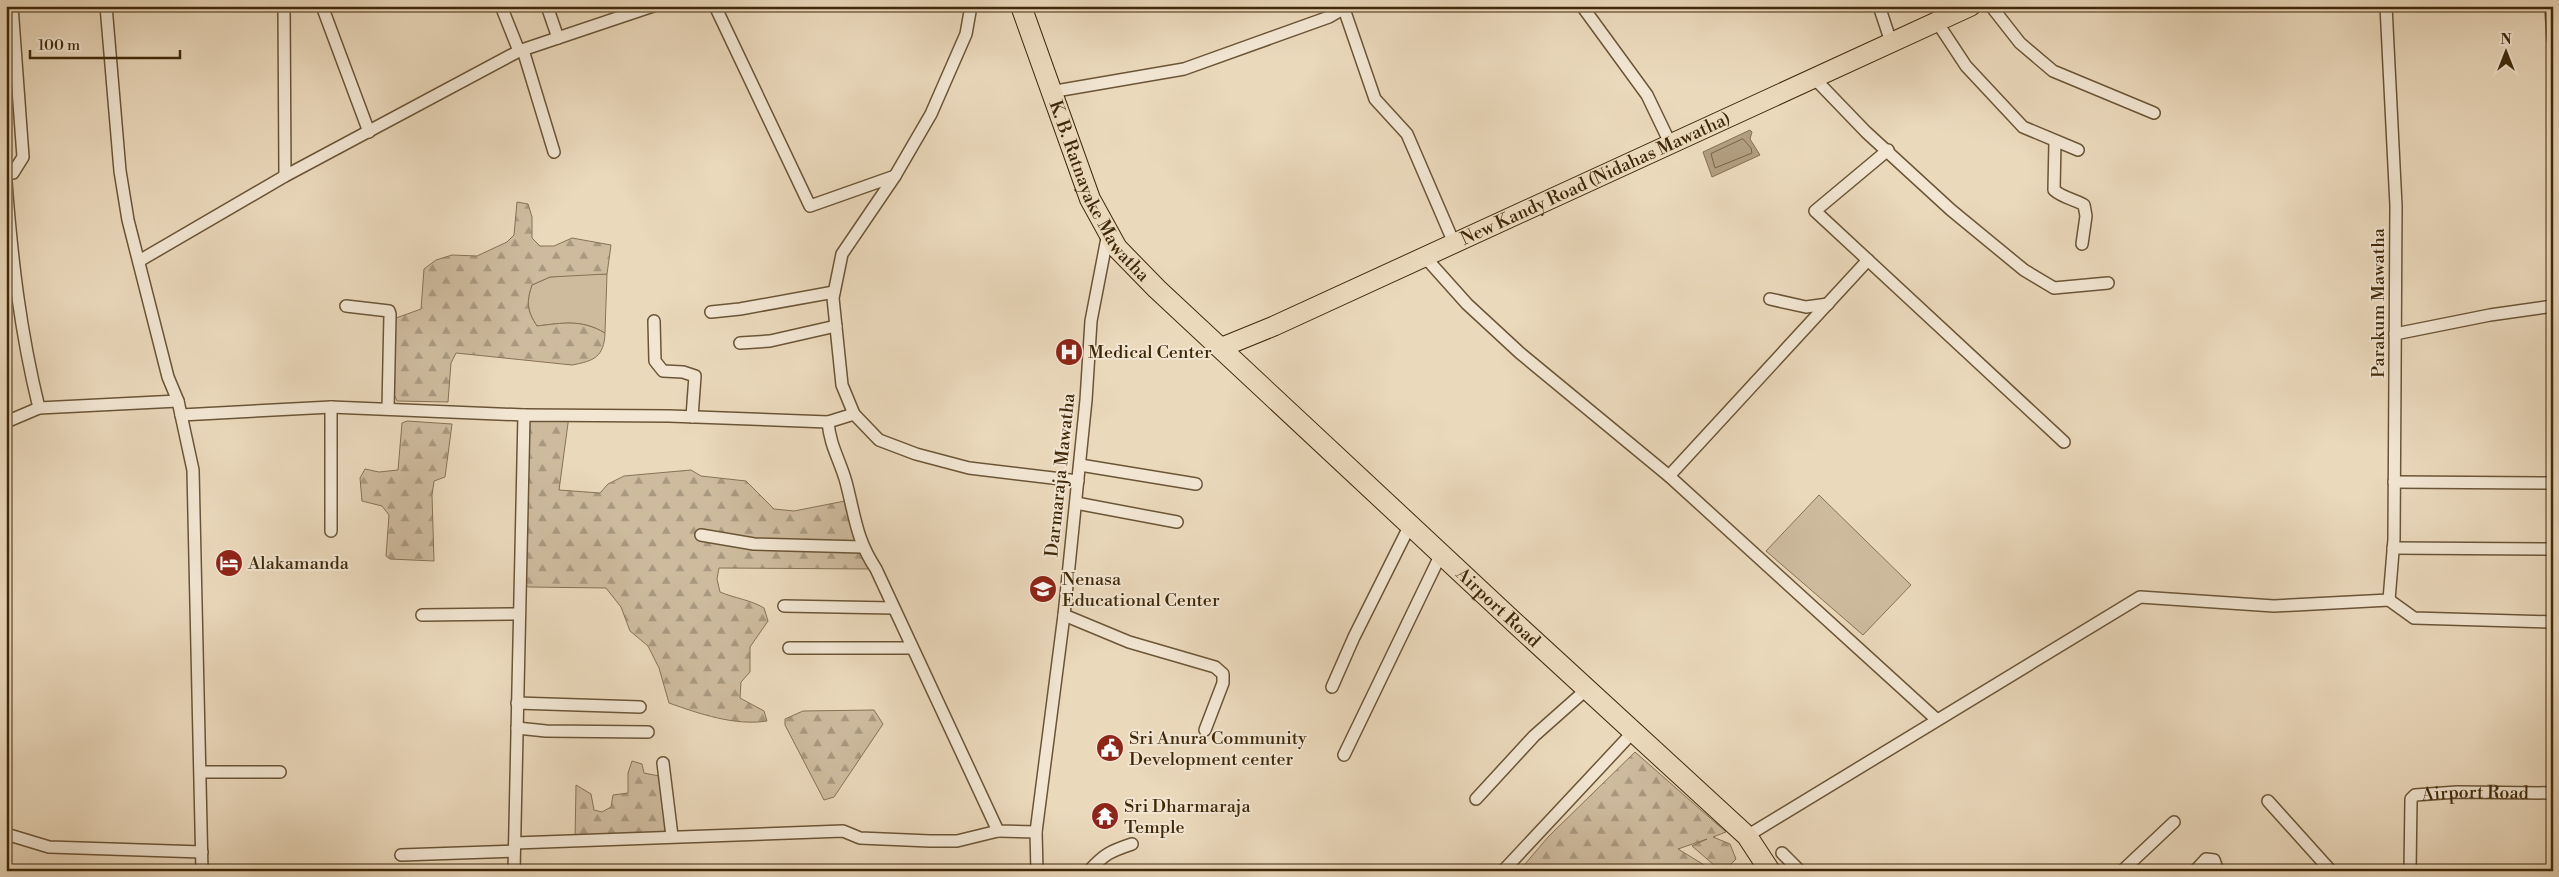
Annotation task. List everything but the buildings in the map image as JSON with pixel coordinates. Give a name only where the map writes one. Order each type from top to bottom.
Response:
[{"type":"highway","name":"K. B. Ratnayake Mawatha","points":[[1021,6],[1090,200],[1108,233],[1117,248],[1142,276],[1220,348]]},
{"type":"highway","name":"Airport Road","points":[[1220,348],[1632,732],[1747,836],[1770,871]]},
{"type":"main road","name":"New Kandy Road (Nidahas Mawatha)","points":[[1220,348],[1240,341],[1671,145],[1971,6]]},
{"type":"street","points":[[6,173],[13,173],[23,158],[12,6]]},
{"type":"street","points":[[106,6],[120,171],[128,220],[168,377],[178,401],[193,470],[202,871]]},
{"type":"street","points":[[284,6],[284,176]]},
{"type":"street","points":[[322,6],[369,132]]},
{"type":"street","points":[[501,6],[521,50],[554,152]]},
{"type":"street","points":[[546,6],[558,38]]},
{"type":"street","points":[[139,261],[284,176],[521,50],[652,6]]},
{"type":"street","points":[[715,6],[810,206],[895,176]]},
{"type":"street","points":[[972,6],[966,34],[931,114],[895,176],[842,254],[834,292],[842,385],[854,414],[879,440],[916,454],[969,468],[1078,482]]},
{"type":"street","points":[[1582,6],[1647,95],[1671,145]]},
{"type":"street","points":[[1879,6],[1891,42]]},
{"type":"street","points":[[1991,6],[2020,43],[2053,71],[2154,113]]},
{"type":"street","name":"Parakum Mawatha","points":[[2386,6],[2396,206],[2393,548],[2389,600]]},
{"type":"street","points":[[2551,6],[2553,39]]},
{"type":"street","points":[[1050,92],[1184,70],[1320,20],[1346,8],[1375,99],[1408,134],[1454,243]]},
{"type":"street","points":[[1937,22],[1966,66],[2023,127],[2078,150]]},
{"type":"street","points":[[1814,78],[1866,132],[1888,150],[1951,210],[2024,270],[2054,288],[2108,283]]},
{"type":"street","points":[[2055,140],[2054,190],[2062,198],[2074,199],[2084,205],[2086,216],[2082,244]]},
{"type":"street","points":[[1888,150],[1815,211],[2064,442]]},
{"type":"street","points":[[6,182],[13,274],[26,354],[39,408]]},
{"type":"street","name":"Darmaraja Mawatha","points":[[1037,871],[1036,832],[1064,615],[1080,465],[1091,321],[1108,233]]},
{"type":"street","points":[[1425,257],[1462,298],[1520,354],[1668,476],[1936,719]]},
{"type":"street","points":[[1668,476],[1868,260]]},
{"type":"street","points":[[711,312],[740,309],[834,292]]},
{"type":"street","points":[[1770,299],[1806,307],[1828,304]]},
{"type":"street","points":[[346,306],[389,311],[388,409]]},
{"type":"street","points":[[2395,334],[2490,315],[2553,306]]},
{"type":"street","points":[[654,322],[654,361],[663,371],[683,372],[695,376],[692,417]]},
{"type":"street","points":[[740,343],[770,340],[836,326]]},
{"type":"street","points":[[6,422],[39,408],[178,401]]},
{"type":"street","points":[[181,415],[332,407],[524,415],[692,417],[828,422],[854,414]]},
{"type":"street","points":[[331,531],[332,407]]},
{"type":"street","points":[[514,871],[524,415]]},
{"type":"street","points":[[828,422],[830,441],[845,480],[862,547],[876,570],[998,831]]},
{"type":"street","points":[[1080,465],[1196,484]]},
{"type":"street","points":[[2394,482],[2553,483]]},
{"type":"street","points":[[1076,503],[1178,522]]},
{"type":"street","points":[[1332,687],[1354,636],[1410,525]]},
{"type":"street","points":[[701,535],[754,544],[862,547]]},
{"type":"street","points":[[2393,548],[2553,549]]},
{"type":"street","points":[[1344,755],[1441,554]]},
{"type":"street","points":[[1747,836],[1936,719],[2018,673],[2140,597],[2274,606],[2389,600],[2414,618],[2553,622]]},
{"type":"street","points":[[784,606],[893,608]]},
{"type":"street","points":[[422,615],[519,614]]},
{"type":"street","points":[[1064,615],[1129,642],[1215,667],[1223,674],[1223,683],[1206,730]]},
{"type":"street","points":[[789,648],[911,648]]},
{"type":"street","points":[[1476,799],[1534,736],[1587,689]]},
{"type":"street","points":[[517,703],[640,707]]},
{"type":"street","points":[[517,728],[546,731],[648,732]]},
{"type":"street","points":[[1503,871],[1632,732]]},
{"type":"street","points":[[663,763],[672,836]]},
{"type":"street","points":[[200,772],[280,772]]},
{"type":"street","name":"Airport Road","points":[[2410,871],[2411,799],[2415,795],[2457,792],[2553,793]]},
{"type":"street","points":[[2268,801],[2331,871]]},
{"type":"street","points":[[2122,871],[2174,822]]},
{"type":"street","points":[[401,855],[672,836],[843,830],[860,838],[957,841],[998,831],[1036,832]]},
{"type":"street","points":[[6,834],[49,847],[202,852]]},
{"type":"street","points":[[1089,871],[1109,851],[1132,844]]},
{"type":"street","points":[[1782,853],[1800,871]]},
{"type":"street","points":[[2195,871],[2206,859],[2214,860],[2218,871]]},
{"type":"green space","points":[[517,202],[528,204],[532,217],[532,238],[540,246],[554,246],[572,238],[611,245],[607,274],[550,277],[532,285],[528,301],[529,311],[537,326],[572,323],[588,326],[605,333],[603,348],[600,353],[586,362],[572,365],[456,353],[451,363],[448,402],[397,401],[391,382],[390,371],[394,327],[396,318],[421,309],[424,269],[436,260],[452,255],[477,256],[507,242],[514,235]]},
{"type":"green space","points":[[607,274],[605,333],[588,326],[572,323],[537,326],[528,306],[532,285],[550,277]]},
{"type":"green space","points":[[521,415],[569,416],[559,490],[600,493],[608,484],[624,476],[691,470],[701,476],[746,481],[774,509],[794,511],[850,500],[876,569],[719,568],[717,579],[720,592],[764,608],[768,621],[750,647],[750,672],[741,682],[740,698],[764,711],[767,721],[743,722],[730,720],[705,715],[669,703],[659,668],[648,646],[630,631],[621,607],[606,588],[529,587],[519,583]]},
{"type":"green space","points":[[407,421],[452,424],[445,477],[434,481],[432,495],[434,561],[390,559],[386,556],[389,515],[382,506],[362,501],[360,478],[365,469],[379,472],[398,470],[402,423]]},
{"type":"green space","points":[[1819,495],[1911,585],[1863,635],[1766,551]]},
{"type":"green space","points":[[874,710],[883,724],[834,797],[824,800],[785,725],[785,719],[803,711]]},
{"type":"green space","points":[[1635,752],[1726,832],[1713,837],[1730,844],[1736,859],[1730,865],[1732,871],[1717,871],[1714,865],[1692,846],[1707,839],[1678,849],[1714,871],[1519,871],[1549,836]]},
{"type":"green space","points":[[632,761],[642,764],[644,773],[659,776],[667,836],[575,841],[576,785],[591,794],[594,810],[602,812],[611,807],[613,795],[628,793],[628,773]]},
{"type":"water","points":[[1750,130],[1752,132],[1750,139],[1760,155],[1712,177],[1703,152]]},
{"type":"place","name":"Medical Center","points":[[1069,352]]},
{"type":"place","name":"Alakamanda","points":[[229,563]]},
{"type":"place","name":"Nenasa Educational Center","points":[[1043,589]]},
{"type":"place","name":"Sri Anura Community Development center","points":[[1110,748]]},
{"type":"place","name":"Sri Dharmaraja Temple","points":[[1105,816]]}]
